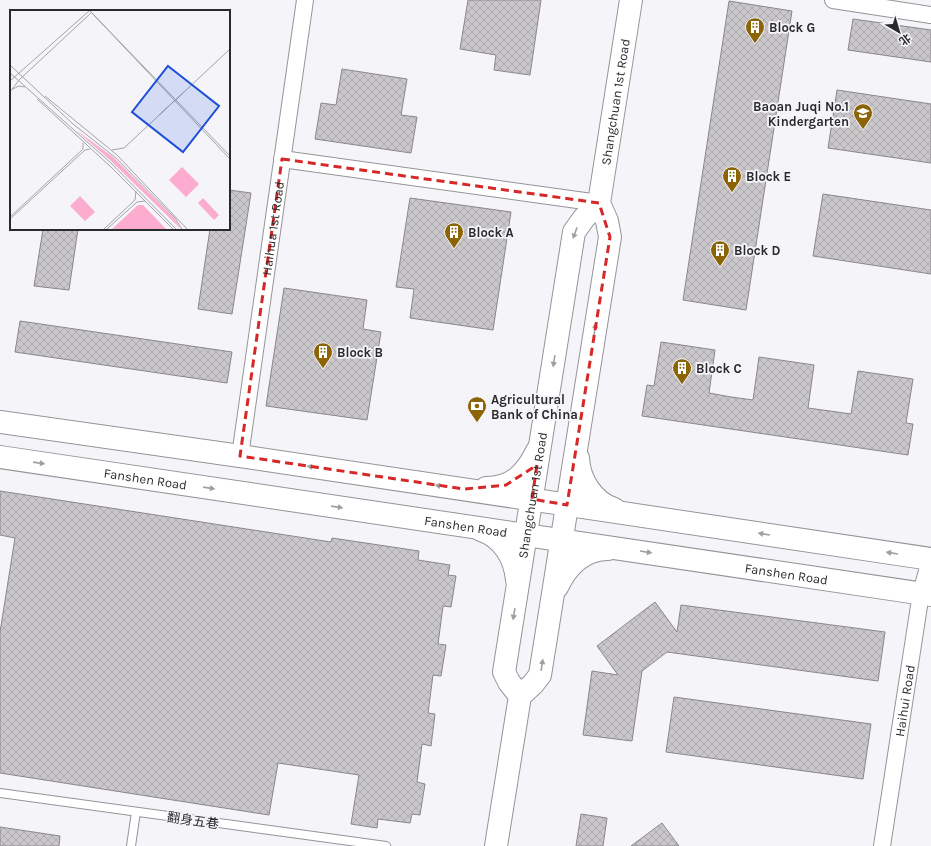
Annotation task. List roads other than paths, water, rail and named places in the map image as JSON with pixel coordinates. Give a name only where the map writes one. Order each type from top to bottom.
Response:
[{"type":"main road","name":"Shangchuan 1st Road","points":[[520,696],[509,682],[504,672],[574,232],[584,218],[599,203],[631,0]]},
{"type":"main road","points":[[496,846],[520,696],[540,675],[562,540],[610,237],[607,221],[599,203]]},
{"type":"main road","points":[[0,422],[931,558]]},
{"type":"main road","points":[[464,489],[506,486],[521,476],[532,461],[541,443]]},
{"type":"main road","points":[[577,444],[578,462],[582,480],[593,496],[608,507],[627,514]]},
{"type":"main road","name":"Fanshen Road","points":[[0,457],[926,594]]},
{"type":"main road","points":[[466,525],[486,532],[500,541],[510,555],[516,571],[518,587]]},
{"type":"main road","points":[[553,595],[561,578],[573,563],[587,554],[603,549],[622,549]]},
{"type":"street","name":"Haihua 1st Road","points":[[240,456],[305,0]]},
{"type":"street","points":[[833,0],[931,15]]},
{"type":"street","points":[[282,159],[599,203]]},
{"type":"street","name":"Haihui Road","points":[[882,846],[931,558]]},
{"type":"lane","name":"翻身五巷","points":[[0,793],[386,846]]},
{"type":"lane","points":[[131,846],[136,812]]},
{"type":"place","name":"Block G","points":[[755,44]]},
{"type":"place","name":"Baoan Juqi No.1 Kindergarten","points":[[863,130]]},
{"type":"place","name":"Block E","points":[[732,193]]},
{"type":"place","name":"Block A","points":[[454,249]]},
{"type":"place","name":"Block D","points":[[720,267]]},
{"type":"place","name":"Block B","points":[[323,369]]},
{"type":"place","name":"Block C","points":[[682,385]]},
{"type":"place","name":"Agricultural Bank of China","points":[[477,423]]}]
